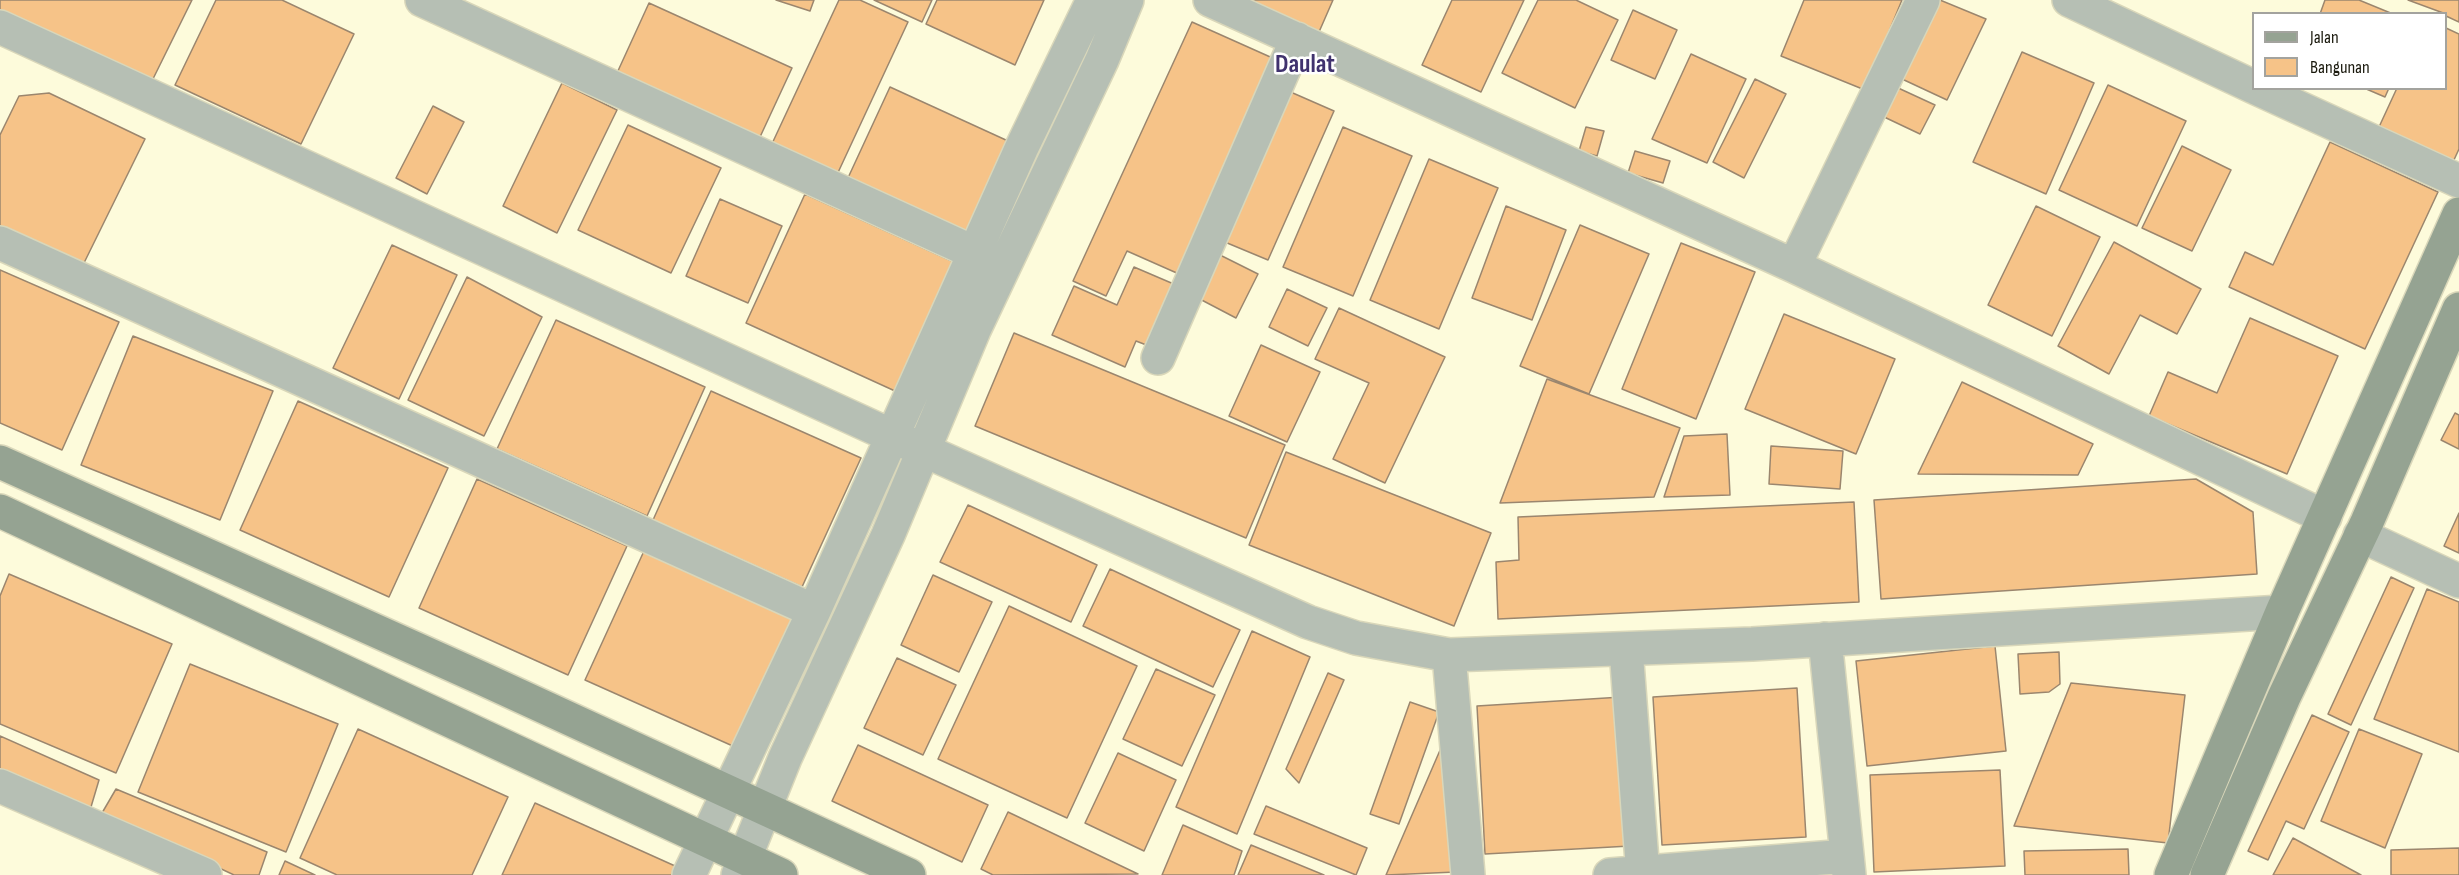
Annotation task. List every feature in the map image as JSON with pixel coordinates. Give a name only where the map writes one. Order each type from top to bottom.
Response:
[{"type":"main road","points":[[2171,875],[2282,612],[2459,214]]},
{"type":"main road","points":[[2207,875],[2284,697],[2360,536],[2459,309]]},
{"type":"main road","points":[[0,462],[481,678],[728,794],[766,809],[909,875]]},
{"type":"main road","points":[[0,511],[704,841],[742,868],[781,875]]},
{"type":"street","points":[[422,0],[975,253]]},
{"type":"street","points":[[689,875],[814,611],[1022,147],[1093,0]]},
{"type":"street","points":[[742,868],[785,758],[888,535],[979,320],[1102,60],[1127,0]]},
{"type":"street","points":[[1210,0],[1794,266],[2325,517]]},
{"type":"street","points":[[1794,266],[1923,0]]},
{"type":"street","points":[[2069,0],[2252,87]]},
{"type":"street","points":[[0,27],[892,435],[1308,622],[1356,638],[1449,655],[1825,639],[2282,612]]},
{"type":"street","points":[[1158,358],[1297,39]]},
{"type":"street","points":[[2259,90],[2459,181]]},
{"type":"street","points":[[0,243],[814,611]]},
{"type":"street","points":[[2360,536],[2459,581]]},
{"type":"street","points":[[1610,875],[1848,866],[1825,639]]},
{"type":"street","points":[[1626,649],[1643,874]]},
{"type":"street","points":[[1449,655],[1468,875]]},
{"type":"street","points":[[0,786],[205,875]]},
{"type":"building","points":[[0,0],[192,0],[149,87],[0,14]]},
{"type":"building","points":[[216,0],[282,0],[354,34],[301,144],[175,85]]},
{"type":"building","points":[[776,0],[814,0],[810,11]]},
{"type":"building","points":[[839,0],[860,0],[908,22],[835,179],[770,148]]},
{"type":"building","points":[[874,0],[932,0],[922,22]]},
{"type":"building","points":[[937,0],[1044,0],[1015,65],[926,24]]},
{"type":"building","points":[[1248,0],[1333,0],[1319,32]]},
{"type":"building","points":[[1452,0],[1524,0],[1481,92],[1422,65]]},
{"type":"building","points":[[1538,0],[1576,0],[1618,20],[1575,108],[1502,73]]},
{"type":"building","points":[[1804,0],[1902,0],[1865,90],[1781,56]]},
{"type":"building","points":[[1940,0],[1986,19],[1947,100],[1902,79]]},
{"type":"building","points":[[2325,0],[2359,0],[2388,12],[2321,12]]},
{"type":"building","points":[[2408,0],[2459,0],[2459,22],[2447,16],[2447,12],[2441,12]]},
{"type":"building","points":[[649,3],[792,68],[760,137],[617,73]]},
{"type":"building","points":[[1633,10],[1677,30],[1655,79],[1611,60]]},
{"type":"building","points":[[1192,22],[1277,60],[1179,274],[1127,251],[1106,296],[1073,281]]},
{"type":"building","points":[[2447,28],[2459,34],[2459,149],[2453,162],[2379,127],[2396,90],[2447,90]]},
{"type":"building","points":[[2022,52],[2094,83],[2046,194],[1973,162]]},
{"type":"building","points":[[1691,54],[1746,79],[1707,163],[1652,139]]},
{"type":"building","points":[[1755,79],[1786,94],[1744,178],[1713,162]]},
{"type":"building","points":[[562,83],[617,110],[557,233],[503,206]]},
{"type":"building","points":[[2108,85],[2186,121],[2137,226],[2059,190]]},
{"type":"building","points":[[890,87],[1019,146],[976,240],[847,180]]},
{"type":"building","points":[[1896,87],[1935,105],[1920,134],[1882,116]]},
{"type":"building","points":[[1286,90],[1334,111],[1268,260],[1220,240]]},
{"type":"building","points":[[2369,90],[2388,90],[2385,97]]},
{"type":"building","points":[[49,93],[145,139],[82,267],[0,227],[0,135],[19,96]]},
{"type":"building","points":[[433,106],[464,122],[427,194],[396,178]]},
{"type":"building","points":[[628,125],[721,168],[671,273],[578,230]]},
{"type":"building","points":[[1343,127],[1412,156],[1353,296],[1283,267]]},
{"type":"building","points":[[1586,127],[1604,131],[1597,156],[1579,151]]},
{"type":"building","points":[[2330,142],[2438,192],[2365,349],[2229,287],[2245,252],[2273,265]]},
{"type":"building","points":[[2182,146],[2231,170],[2192,251],[2142,228]]},
{"type":"building","points":[[1635,151],[1670,161],[1663,183],[1628,173]]},
{"type":"building","points":[[1429,159],[1498,188],[1439,329],[1370,300]]},
{"type":"building","points":[[805,194],[954,262],[895,391],[746,323]]},
{"type":"building","points":[[720,199],[782,226],[748,303],[686,276]]},
{"type":"building","points":[[1506,206],[1566,230],[1532,320],[1472,298]]},
{"type":"building","points":[[2036,206],[2100,237],[2052,336],[1988,305]]},
{"type":"building","points":[[1580,225],[1649,254],[1589,394],[1520,366]]},
{"type":"building","points":[[2114,242],[2201,289],[2177,334],[2140,315],[2109,374],[2058,346]]},
{"type":"building","points":[[1681,243],[1755,272],[1696,419],[1622,389]]},
{"type":"building","points":[[392,245],[457,275],[399,399],[333,368]]},
{"type":"building","points":[[1216,253],[1258,274],[1236,318],[1194,296]]},
{"type":"building","points":[[1134,267],[1176,285],[1149,346],[1136,341],[1125,367],[1052,335],[1074,286],[1117,305]]},
{"type":"building","points":[[0,270],[119,322],[62,450],[0,423]]},
{"type":"building","points":[[467,277],[542,317],[484,436],[408,400]]},
{"type":"building","points":[[1287,289],[1327,308],[1308,346],[1269,327]]},
{"type":"building","points":[[1339,308],[1445,357],[1385,483],[1333,459],[1369,383],[1315,359]]},
{"type":"building","points":[[1784,314],[1895,359],[1856,454],[1745,409]]},
{"type":"building","points":[[2250,318],[2338,356],[2287,474],[2149,416],[2168,372],[2217,393]]},
{"type":"building","points":[[556,320],[705,387],[647,516],[497,449]]},
{"type":"building","points":[[1014,333],[1285,445],[1246,538],[975,426]]},
{"type":"building","points":[[133,336],[273,391],[220,520],[81,465]]},
{"type":"building","points":[[1261,345],[1320,372],[1287,442],[1229,416]]},
{"type":"building","points":[[1547,379],[1680,428],[1654,497],[1500,503]]},
{"type":"building","points":[[1962,382],[2093,444],[2078,475],[1918,474]]},
{"type":"building","points":[[711,391],[861,458],[802,587],[653,520]]},
{"type":"building","points":[[298,401],[448,468],[389,597],[240,530]]},
{"type":"building","points":[[2455,413],[2459,415],[2459,449],[2441,440]]},
{"type":"building","points":[[1727,434],[1730,495],[1664,497],[1684,436]]},
{"type":"building","points":[[1771,446],[1843,451],[1840,489],[1769,484]]},
{"type":"building","points":[[1286,452],[1491,533],[1454,626],[1249,545]]},
{"type":"building","points":[[477,479],[627,546],[568,675],[419,608]]},
{"type":"building","points":[[2196,479],[2253,512],[2257,574],[1881,599],[1874,500]]},
{"type":"building","points":[[1854,502],[1859,602],[1498,619],[1496,562],[1519,560],[1518,517]]},
{"type":"building","points":[[968,505],[1097,565],[1071,622],[940,562]]},
{"type":"building","points":[[2459,513],[2459,553],[2444,546]]},
{"type":"building","points":[[644,551],[793,618],[735,747],[585,680]]},
{"type":"building","points":[[1110,569],[1240,630],[1213,687],[1083,626]]},
{"type":"building","points":[[9,574],[172,644],[116,773],[0,724],[0,596]]},
{"type":"building","points":[[933,575],[992,602],[959,672],[901,645]]},
{"type":"building","points":[[2391,577],[2414,588],[2351,725],[2328,714]]},
{"type":"building","points":[[2427,589],[2459,602],[2459,752],[2374,719]]},
{"type":"building","points":[[1009,606],[1137,666],[1067,818],[938,759]]},
{"type":"building","points":[[1252,631],[1310,657],[1237,834],[1176,807]]},
{"type":"building","points":[[1995,646],[2006,751],[1867,766],[1856,661]]},
{"type":"building","points":[[2059,652],[2060,684],[2049,692],[2020,694],[2018,654]]},
{"type":"building","points":[[897,658],[956,685],[923,755],[864,728]]},
{"type":"building","points":[[190,664],[338,724],[286,852],[138,792]]},
{"type":"building","points":[[1156,669],[1215,695],[1182,766],[1123,739]]},
{"type":"building","points":[[1328,673],[1344,680],[1299,783],[1286,769]]},
{"type":"building","points":[[2071,683],[2185,695],[2168,843],[2014,826]]},
{"type":"building","points":[[1797,688],[1806,837],[1662,845],[1653,697]]},
{"type":"building","points":[[1622,697],[1630,846],[1485,854],[1477,706]]},
{"type":"building","points":[[1410,702],[1439,712],[1399,824],[1370,814]]},
{"type":"building","points":[[2312,715],[2349,732],[2304,829],[2286,821],[2268,860],[2248,851]]},
{"type":"building","points":[[358,729],[508,797],[472,875],[337,875],[300,858]]},
{"type":"building","points":[[2359,729],[2422,754],[2385,848],[2321,821]]},
{"type":"building","points":[[0,736],[99,780],[88,817],[0,774]]},
{"type":"building","points":[[1444,741],[1456,872],[1386,875]]},
{"type":"building","points":[[858,745],[988,805],[962,862],[832,801]]},
{"type":"building","points":[[1118,753],[1176,780],[1144,851],[1085,823]]},
{"type":"building","points":[[2000,770],[2005,866],[1874,872],[1870,775]]},
{"type":"building","points":[[116,789],[267,852],[259,875],[234,875],[102,813]]},
{"type":"building","points":[[535,803],[684,870],[682,875],[502,875]]},
{"type":"building","points":[[1266,806],[1367,848],[1356,875],[1254,834]]},
{"type":"building","points":[[1008,812],[1138,874],[993,875],[981,869]]},
{"type":"building","points":[[1183,825],[1242,851],[1234,875],[1162,875]]},
{"type":"building","points":[[2293,838],[2361,875],[2273,875]]},
{"type":"building","points":[[1251,845],[1324,875],[1238,875]]},
{"type":"building","points":[[2459,848],[2459,875],[2391,875],[2391,850]]},
{"type":"building","points":[[2128,849],[2129,875],[2025,875],[2024,851]]},
{"type":"building","points":[[285,861],[315,875],[279,875]]},
{"type":"district","name":"Daulat","points":[[1305,65]]}]
